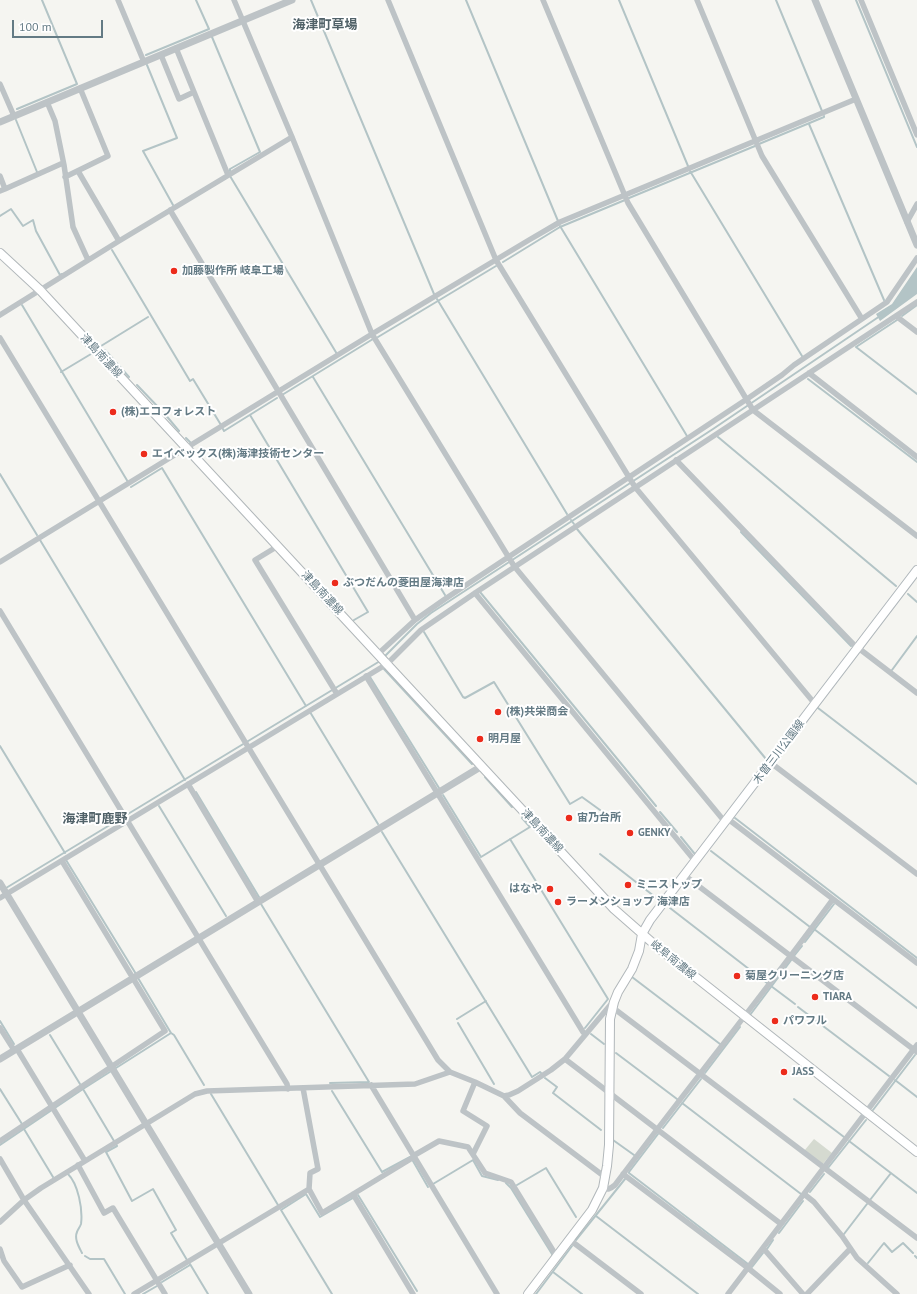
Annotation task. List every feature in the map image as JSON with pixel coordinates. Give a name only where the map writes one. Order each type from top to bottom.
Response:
[{"type":"main road","name":"津島南濃線","points":[[0,254],[40,290],[614,909],[642,934]]},
{"type":"main road","name":"木曽三川公園線","points":[[642,934],[650,920],[917,570]]},
{"type":"main road","name":"岐阜南濃線","points":[[528,1294],[592,1210],[603,1188],[608,1166],[609,1145],[609,1029],[613,1004],[618,992],[632,969],[639,951],[642,934],[917,1152]]},
{"type":"street","points":[[118,0],[144,62]]},
{"type":"street","points":[[234,0],[292,137],[372,334],[508,558],[726,820],[917,963]]},
{"type":"street","points":[[0,122],[292,0]]},
{"type":"street","points":[[388,0],[496,260],[634,486],[815,704]]},
{"type":"street","points":[[543,0],[624,195],[753,409],[917,536]]},
{"type":"street","points":[[696,0],[762,156],[862,319]]},
{"type":"street","points":[[815,0],[917,245]]},
{"type":"street","points":[[860,0],[917,135]]},
{"type":"street","points":[[176,48],[228,175]]},
{"type":"street","points":[[161,55],[179,99],[194,92]]},
{"type":"street","points":[[0,84],[14,116]]},
{"type":"street","points":[[65,177],[108,156],[80,88]]},
{"type":"street","points":[[0,562],[372,334],[560,222],[755,142],[856,98]]},
{"type":"street","points":[[47,102],[54,121],[64,163],[73,228],[88,260]]},
{"type":"street","points":[[0,315],[119,241],[292,137]]},
{"type":"street","points":[[0,176],[3,190],[64,163]]},
{"type":"street","points":[[78,171],[119,241]]},
{"type":"street","points":[[907,222],[917,204]]},
{"type":"street","points":[[170,210],[415,620]]},
{"type":"street","points":[[0,249],[11,263]]},
{"type":"street","points":[[0,898],[4,889],[64,859],[125,818],[188,784],[247,745],[366,676],[383,659],[415,620],[747,400],[782,375],[794,364],[887,302],[917,258]]},
{"type":"street","points":[[383,659],[421,630],[514,566],[917,302]]},
{"type":"street","points":[[896,316],[917,332]]},
{"type":"street","points":[[0,338],[438,1060],[450,1072],[504,1096],[520,1114],[605,1177]]},
{"type":"street","points":[[808,373],[917,457]]},
{"type":"street","points":[[676,460],[857,648],[917,693]]},
{"type":"street","points":[[278,546],[255,560],[336,693]]},
{"type":"street","points":[[474,593],[695,861]]},
{"type":"street","points":[[0,611],[287,1084],[288,1089]]},
{"type":"street","points":[[366,676],[585,1034]]},
{"type":"street","points":[[771,763],[917,874]]},
{"type":"street","points":[[0,1059],[482,766]]},
{"type":"street","points":[[188,784],[258,902]]},
{"type":"street","points":[[0,1141],[53,1108],[166,1032],[135,977],[64,859]]},
{"type":"street","points":[[684,875],[916,1049],[866,1112],[728,1294]]},
{"type":"street","points":[[4,889],[249,1294]]},
{"type":"street","points":[[603,1188],[611,1188],[623,1174],[657,1128],[745,1017],[833,899]]},
{"type":"street","points":[[504,1096],[518,1091],[551,1070],[565,1059],[585,1034],[613,1004],[700,1074],[917,1238]]},
{"type":"street","points":[[0,1028],[53,1108],[85,1161]]},
{"type":"street","points":[[565,1059],[781,1224]]},
{"type":"street","points":[[0,1222],[24,1200],[195,1094],[207,1091],[415,1084],[450,1072]]},
{"type":"street","points":[[473,1154],[487,1126],[463,1111],[475,1082]]},
{"type":"street","points":[[371,1085],[497,1294]]},
{"type":"street","points":[[303,1088],[318,1169],[310,1174],[309,1189],[322,1213],[439,1141],[468,1147],[485,1173],[511,1182],[557,1257]]},
{"type":"street","points":[[0,1159],[24,1200],[89,1294]]},
{"type":"street","points":[[78,1166],[104,1213],[113,1208],[165,1294]]},
{"type":"street","points":[[623,1174],[748,1268],[780,1294]]},
{"type":"street","points":[[134,1294],[309,1189]]},
{"type":"street","points":[[353,1194],[413,1294]]},
{"type":"street","points":[[804,1194],[814,1202],[842,1236],[857,1258],[897,1294]]},
{"type":"street","points":[[570,1240],[641,1294]]},
{"type":"street","points":[[763,1248],[803,1294]]},
{"type":"street","points":[[0,1249],[4,1261],[22,1287],[70,1265]]},
{"type":"street","points":[[807,1294],[850,1249]]},
{"type":"shaded area","points":[[917,267],[917,294],[880,321],[876,314],[892,304]]},
{"type":"shaded area","points":[[814,1139],[832,1153],[822,1165],[804,1151]]},
{"type":"waterway","points":[[17,109],[77,84],[42,0]]},
{"type":"waterway","points":[[146,55],[209,29],[196,0]]},
{"type":"waterway","points":[[311,0],[434,294]]},
{"type":"waterway","points":[[466,0],[558,221]]},
{"type":"waterway","points":[[619,0],[688,166]]},
{"type":"waterway","points":[[776,0],[822,111]]},
{"type":"waterway","points":[[856,0],[917,147]]},
{"type":"waterway","points":[[212,37],[260,152],[230,169],[230,171]]},
{"type":"waterway","points":[[147,65],[177,138],[143,151],[173,205]]},
{"type":"waterway","points":[[759,144],[824,116]]},
{"type":"waterway","points":[[16,120],[37,172]]},
{"type":"waterway","points":[[809,124],[884,300]]},
{"type":"waterway","points":[[629,198],[755,146]]},
{"type":"waterway","points":[[690,171],[802,356]]},
{"type":"waterway","points":[[230,176],[337,354]]},
{"type":"waterway","points":[[503,262],[560,227],[625,200]]},
{"type":"waterway","points":[[0,216],[11,209],[23,226],[33,220],[36,231],[60,275],[62,274]]},
{"type":"waterway","points":[[560,226],[687,436]]},
{"type":"waterway","points":[[112,250],[190,381],[193,379],[221,425]]},
{"type":"waterway","points":[[378,337],[496,266]]},
{"type":"waterway","points":[[437,299],[567,514]]},
{"type":"waterway","points":[[22,305],[128,482]]},
{"type":"waterway","points":[[902,316],[917,305]]},
{"type":"waterway","points":[[383,658],[417,624],[431,613],[713,429],[880,316]]},
{"type":"waterway","points":[[101,346],[148,317]]},
{"type":"waterway","points":[[897,320],[856,347],[917,394]]},
{"type":"waterway","points":[[282,395],[373,339]]},
{"type":"waterway","points":[[105,350],[129,377]]},
{"type":"waterway","points":[[61,372],[91,354]]},
{"type":"waterway","points":[[313,377],[445,595]]},
{"type":"waterway","points":[[808,379],[917,462]]},
{"type":"waterway","points":[[137,385],[160,409]]},
{"type":"waterway","points":[[223,429],[224,431],[277,398]]},
{"type":"waterway","points":[[164,413],[179,431]]},
{"type":"waterway","points":[[250,415],[368,612],[354,620]]},
{"type":"waterway","points":[[718,437],[896,586]]},
{"type":"waterway","points":[[186,438],[190,442]]},
{"type":"waterway","points":[[131,487],[162,468],[306,706]]},
{"type":"waterway","points":[[0,474],[37,535]]},
{"type":"waterway","points":[[571,520],[574,524]]},
{"type":"waterway","points":[[577,529],[766,759]]},
{"type":"waterway","points":[[741,532],[851,646]]},
{"type":"waterway","points":[[40,540],[185,780]]},
{"type":"waterway","points":[[480,592],[656,806]]},
{"type":"waterway","points":[[908,594],[917,602]]},
{"type":"waterway","points":[[424,632],[463,697],[465,698],[494,682],[570,804],[582,797],[600,810]]},
{"type":"waterway","points":[[892,670],[917,636]]},
{"type":"waterway","points":[[6,888],[380,661]]},
{"type":"waterway","points":[[384,669],[472,764]]},
{"type":"waterway","points":[[370,677],[439,788]]},
{"type":"waterway","points":[[818,708],[917,784]]},
{"type":"waterway","points":[[310,712],[378,824]]},
{"type":"waterway","points":[[0,746],[65,853]]},
{"type":"waterway","points":[[485,777],[512,807]]},
{"type":"waterway","points":[[196,792],[259,897]]},
{"type":"waterway","points":[[443,795],[481,857],[530,827],[522,818]]},
{"type":"waterway","points":[[159,806],[226,916]]},
{"type":"waterway","points":[[660,812],[677,832]]},
{"type":"waterway","points":[[735,818],[917,958]]},
{"type":"waterway","points":[[382,832],[532,1077],[540,1072],[541,1073]]},
{"type":"waterway","points":[[681,837],[694,853]]},
{"type":"waterway","points":[[510,839],[608,999],[585,1028]]},
{"type":"waterway","points":[[711,851],[810,927]]},
{"type":"waterway","points":[[600,854],[659,900]]},
{"type":"waterway","points":[[66,860],[136,974]]},
{"type":"waterway","points":[[261,904],[369,1082],[330,1083]]},
{"type":"waterway","points":[[805,942],[834,904]]},
{"type":"waterway","points":[[670,908],[767,983]]},
{"type":"waterway","points":[[814,929],[917,1008]]},
{"type":"waterway","points":[[794,956],[802,946]]},
{"type":"waterway","points":[[750,1015],[792,959]]},
{"type":"waterway","points":[[632,977],[720,1044]]},
{"type":"waterway","points":[[0,1145],[83,1089],[171,1033],[138,978]]},
{"type":"waterway","points":[[771,986],[795,1004]]},
{"type":"waterway","points":[[457,1019],[486,1001]]},
{"type":"waterway","points":[[798,1007],[889,1076]]},
{"type":"waterway","points":[[0,1021],[14,1044]]},
{"type":"waterway","points":[[458,1023],[494,1084]]},
{"type":"waterway","points":[[705,1073],[740,1027]]},
{"type":"waterway","points":[[171,1033],[174,1035],[204,1085]]},
{"type":"waterway","points":[[591,1034],[604,1044]]},
{"type":"waterway","points":[[50,1035],[80,1084]]},
{"type":"waterway","points":[[616,1053],[677,1099]]},
{"type":"waterway","points":[[873,1110],[915,1055]]},
{"type":"waterway","points":[[545,1078],[557,1087],[553,1093],[601,1130]]},
{"type":"waterway","points":[[663,1128],[701,1079]]},
{"type":"waterway","points":[[895,1080],[917,1097]]},
{"type":"waterway","points":[[0,1089],[22,1124]]},
{"type":"waterway","points":[[83,1089],[114,1141]]},
{"type":"waterway","points":[[332,1091],[382,1172],[410,1157]]},
{"type":"waterway","points":[[211,1094],[278,1205]]},
{"type":"waterway","points":[[794,1099],[844,1137]]},
{"type":"waterway","points":[[682,1103],[801,1194]]},
{"type":"waterway","points":[[828,1168],[866,1120]]},
{"type":"waterway","points":[[24,1129],[53,1177]]},
{"type":"waterway","points":[[658,1134],[629,1173],[748,1264]]},
{"type":"waterway","points":[[613,1140],[634,1155]]},
{"type":"waterway","points":[[849,1141],[917,1193]]},
{"type":"waterway","points":[[116,1144],[117,1146],[106,1152],[132,1201],[153,1189],[176,1230],[171,1233],[187,1260]]},
{"type":"waterway","points":[[433,1184],[473,1160],[482,1176],[498,1180]]},
{"type":"waterway","points":[[413,1161],[428,1187]]},
{"type":"waterway","points":[[517,1185],[546,1168],[576,1217]]},
{"type":"waterway","points":[[870,1200],[891,1173]]},
{"type":"waterway","points":[[68,1174],[75,1184],[79,1197],[81,1224],[76,1237],[82,1253]]},
{"type":"waterway","points":[[810,1192],[824,1174]]},
{"type":"waterway","points":[[576,1240],[625,1179]]},
{"type":"waterway","points":[[506,1183],[511,1188],[552,1254]]},
{"type":"waterway","points":[[332,1294],[281,1210],[306,1194],[320,1217],[353,1198]]},
{"type":"waterway","points":[[358,1195],[417,1291]]},
{"type":"waterway","points":[[779,1233],[803,1201]]},
{"type":"waterway","points":[[844,1234],[867,1204]]},
{"type":"waterway","points":[[596,1216],[698,1294]]},
{"type":"waterway","points":[[767,1249],[773,1240]]},
{"type":"waterway","points":[[868,1263],[884,1243],[892,1252],[903,1243],[913,1253]]},
{"type":"waterway","points":[[536,1294],[572,1246]]},
{"type":"waterway","points":[[752,1267],[763,1253]]},
{"type":"waterway","points":[[85,1256],[90,1259],[104,1259],[125,1294]]},
{"type":"waterway","points":[[190,1264],[208,1294]]},
{"type":"waterway","points":[[162,1282],[190,1265]]},
{"type":"waterway","points":[[553,1272],[582,1294]]},
{"type":"waterway","points":[[143,1294],[157,1286]]},
{"type":"place","name":"加藤製作所 岐阜工場","points":[[174,271]]},
{"type":"place","name":"(株)エコフォレスト","points":[[113,412]]},
{"type":"place","name":"エイベックス(株)海津技術センター","points":[[144,454]]},
{"type":"place","name":"ぶつだんの菱田屋海津店","points":[[335,583]]},
{"type":"place","name":"(株)共栄商会","points":[[498,712]]},
{"type":"place","name":"明月屋","points":[[480,739]]},
{"type":"place","name":"宙乃台所","points":[[569,818]]},
{"type":"place","name":"GENKY","points":[[630,833]]},
{"type":"place","name":"ミニストップ","points":[[628,885]]},
{"type":"place","name":"はなや","points":[[550,889]]},
{"type":"place","name":"ラーメンショップ 海津店","points":[[558,902]]},
{"type":"place","name":"菊屋クリーニング店","points":[[737,976]]},
{"type":"place","name":"TIARA","points":[[815,997]]},
{"type":"place","name":"パワフル","points":[[775,1021]]},
{"type":"place","name":"JASS","points":[[784,1072]]},
{"type":"district","name":"海津町草場","points":[[325,25]]},
{"type":"district","name":"海津町鹿野","points":[[95,819]]}]
